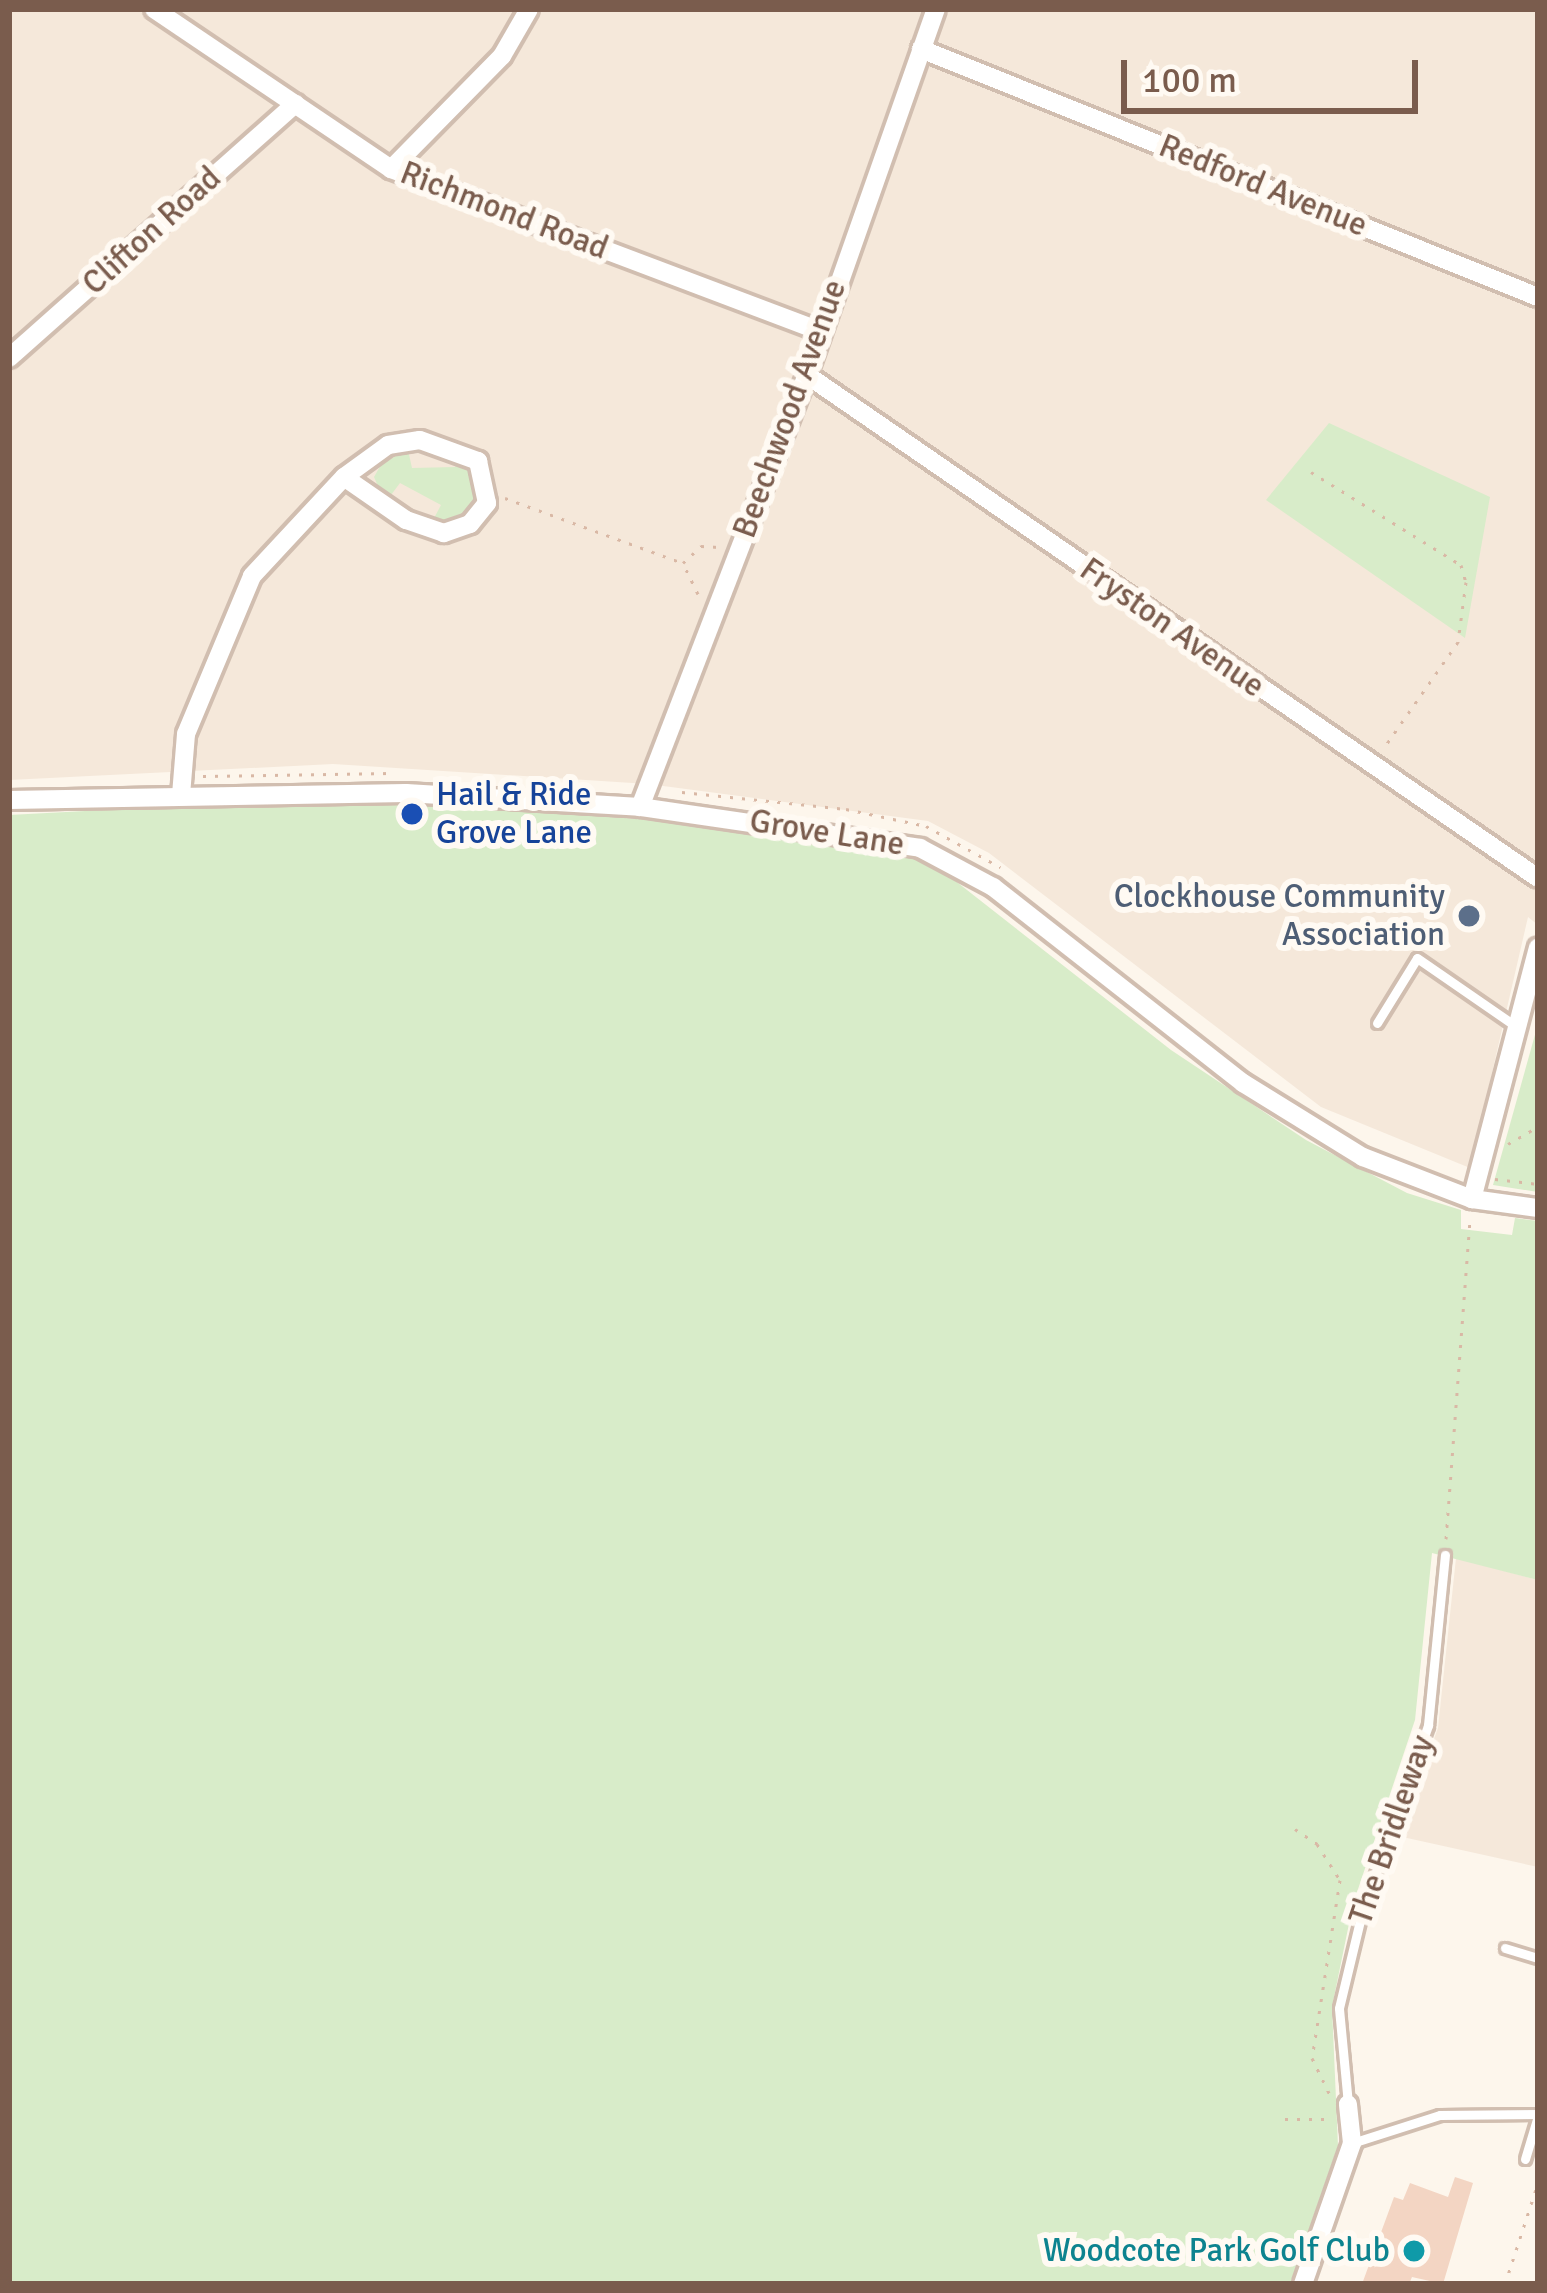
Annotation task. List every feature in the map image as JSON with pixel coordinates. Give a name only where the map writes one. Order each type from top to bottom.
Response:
[{"type":"street","name":"Richmond Road","points":[[154,9],[392,169],[817,330]]},
{"type":"street","points":[[392,169],[502,56],[529,9]]},
{"type":"street","name":"Beechwood Avenue","points":[[644,798],[808,375],[817,330],[936,9]]},
{"type":"street","name":"Redford Avenue","points":[[921,49],[1538,297]]},
{"type":"street","name":"Clifton Road","points":[[9,358],[295,104]]},
{"type":"street","name":"Fryston Avenue","points":[[808,375],[1538,878]]},
{"type":"street","points":[[181,786],[186,734],[252,576],[344,477],[388,445],[420,440],[478,461],[487,491],[470,524],[444,533],[406,520],[344,477]]},
{"type":"street","name":"Grove Lane","points":[[9,800],[181,786],[644,798],[823,828],[954,861],[1243,1083],[1363,1157],[1472,1199],[1538,1208]]},
{"type":"street","points":[[1472,1199],[1534,980],[1538,947]]},
{"type":"street","points":[[1303,2284],[1352,2143],[1349,2111]]},
{"type":"lane","points":[[1377,1023],[1417,958],[1517,1027]]},
{"type":"lane","name":"The Bridleway","points":[[1349,2111],[1339,2008],[1363,1907],[1428,1725],[1445,1555]]},
{"type":"lane","points":[[1505,1948],[1538,1958]]},
{"type":"lane","points":[[1352,2143],[1440,2115],[1538,2115],[1525,2159]]},
{"type":"path","points":[[1311,472],[1460,565],[1466,581],[1458,642],[1371,766]]},
{"type":"path","points":[[487,491],[683,563]]},
{"type":"path","points":[[683,563],[701,546],[738,553]]},
{"type":"path","points":[[683,563],[688,585],[718,604]]},
{"type":"path","points":[[181,786],[400,773]]},
{"type":"path","points":[[644,798],[846,808],[926,826],[1003,869]]},
{"type":"path","points":[[1484,1157],[1538,1127]]},
{"type":"path","points":[[1478,1178],[1538,1184]]},
{"type":"path","points":[[1445,1555],[1472,1199]]},
{"type":"path","points":[[1295,1829],[1317,1844],[1340,1880],[1312,2058],[1325,2092],[1349,2111]]},
{"type":"path","points":[[1285,2119],[1349,2111]]},
{"type":"path","points":[[1505,2284],[1538,2183]]},
{"type":"shaded area","points":[[9,9],[1538,9],[1538,925],[1528,917],[1470,1168],[1321,1107],[989,853],[928,821],[648,784],[333,764],[9,780]]},
{"type":"shaded area","points":[[1456,1558],[1538,1580],[1538,1867],[1398,1836],[1438,1728]]},
{"type":"green space","points":[[1329,423],[1490,497],[1465,638],[1266,500]]},
{"type":"green space","points":[[408,450],[412,468],[455,467],[459,459],[473,470],[475,503],[464,517],[432,522],[441,505],[400,483],[388,499],[381,493],[374,477],[382,463]]},
{"type":"green space","name":"Woodcote Park Golf Club","points":[[331,798],[640,819],[930,861],[1171,1050],[1306,1140],[1407,1193],[1461,1210],[1461,1229],[1512,1235],[1515,1218],[1538,1221],[1538,1580],[1432,1553],[1415,1720],[1353,1904],[1332,2007],[1338,2146],[1290,2284],[9,2284],[9,815]]},
{"type":"green space","points":[[1538,1024],[1538,1192],[1493,1185]]},
{"type":"building","name":"Woodcote Park Golf Club","points":[[1455,2177],[1473,2183],[1443,2284],[1412,2277],[1409,2284],[1362,2284],[1394,2197],[1403,2200],[1410,2183],[1448,2197]]},
{"type":"place","name":"Hail & Ride Grove Lane","points":[[412,814]]},
{"type":"place","name":"Clockhouse Community Association","points":[[1469,916]]},
{"type":"place","name":"Woodcote Park Golf Club","points":[[1414,2251]]}]
